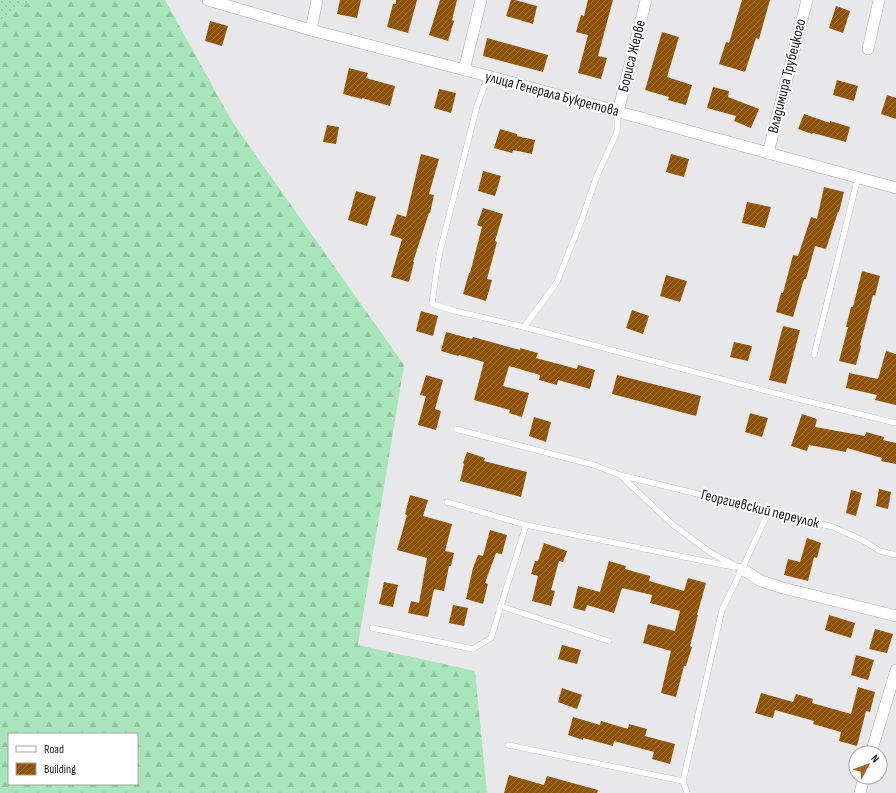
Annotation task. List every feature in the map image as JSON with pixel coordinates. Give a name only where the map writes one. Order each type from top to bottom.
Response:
[{"type":"street","name":"улица Генерала Букретова","points":[[208,0],[311,30],[488,76],[896,188]]},
{"type":"street","points":[[311,30],[318,0]]},
{"type":"street","points":[[464,70],[481,0]]},
{"type":"street","name":"Бориса Жерве","points":[[618,112],[646,0]]},
{"type":"street","name":"Владимира Трубецкого","points":[[768,153],[807,0]]},
{"type":"street","points":[[868,48],[880,0]]},
{"type":"street","points":[[742,569],[761,581],[783,588],[896,616]]},
{"type":"street","points":[[873,745],[896,670]]},
{"type":"lane","points":[[488,76],[477,106],[442,244],[432,304],[455,311],[524,326],[774,394],[896,424]]},
{"type":"lane","points":[[524,326],[557,282],[582,219],[596,178],[617,132],[618,112]]},
{"type":"lane","points":[[814,355],[858,177]]},
{"type":"lane","name":"Георгиевский переулок","points":[[456,429],[594,465],[620,474],[833,527],[862,540],[880,551],[896,555]]},
{"type":"lane","points":[[620,474],[672,524],[710,553],[742,569]]},
{"type":"lane","points":[[447,502],[526,525],[742,569]]},
{"type":"lane","points":[[687,793],[683,781],[722,610],[769,511]]},
{"type":"lane","points":[[372,628],[473,649],[490,638],[526,525]]},
{"type":"lane","points":[[500,606],[609,641]]},
{"type":"lane","points":[[508,745],[683,781]]},
{"type":"green space","points":[[0,0],[32,0],[0,21]]},
{"type":"green space","points":[[32,0],[165,0],[233,123],[404,365],[358,645],[475,671],[487,793],[0,793],[0,21]]},
{"type":"building","points":[[340,0],[361,0],[357,18],[337,14]]},
{"type":"building","points":[[396,0],[417,0],[408,33],[387,27],[393,4],[396,4]]},
{"type":"building","points":[[440,0],[457,0],[452,20],[454,21],[448,41],[429,35]]},
{"type":"building","points":[[511,0],[537,6],[533,24],[506,16]]},
{"type":"building","points":[[588,0],[613,0],[598,56],[607,58],[601,79],[578,73],[588,35],[576,32],[581,15],[584,16]]},
{"type":"building","points":[[742,0],[770,0],[759,39],[756,38],[745,72],[719,64],[726,42],[729,43]]},
{"type":"building","points":[[836,6],[850,11],[843,33],[829,28]]},
{"type":"building","points":[[210,21],[228,26],[222,46],[205,41]]},
{"type":"building","points":[[662,32],[679,37],[667,77],[692,85],[686,105],[668,100],[669,97],[645,90]]},
{"type":"building","points":[[487,38],[548,55],[543,72],[483,56]]},
{"type":"building","points":[[349,68],[368,73],[366,78],[395,86],[390,106],[343,94]]},
{"type":"building","points":[[837,80],[858,86],[854,101],[833,95]]},
{"type":"building","points":[[713,87],[729,91],[728,97],[759,109],[751,128],[734,121],[736,116],[707,108]]},
{"type":"building","points":[[439,89],[456,93],[451,113],[434,108]]},
{"type":"building","points":[[887,95],[896,98],[896,119],[881,114]]},
{"type":"building","points":[[804,114],[830,123],[830,121],[850,127],[846,142],[798,129]]},
{"type":"building","points":[[327,125],[339,127],[336,144],[323,142]]},
{"type":"building","points":[[500,129],[517,134],[517,136],[535,140],[532,154],[513,150],[512,153],[494,148]]},
{"type":"building","points":[[421,154],[439,159],[429,194],[434,195],[430,213],[413,262],[409,282],[391,277],[402,239],[390,235],[397,214],[406,217]]},
{"type":"building","points":[[671,154],[689,159],[684,177],[666,172]]},
{"type":"building","points":[[483,171],[501,176],[495,196],[478,191]]},
{"type":"building","points":[[824,187],[844,192],[839,212],[826,249],[815,246],[793,317],[776,312],[781,293],[783,293],[793,255],[798,256],[811,217],[817,219]]},
{"type":"building","points":[[356,191],[376,197],[367,226],[348,220]]},
{"type":"building","points":[[747,202],[771,207],[765,228],[742,223]]},
{"type":"building","points":[[483,208],[503,214],[495,241],[497,242],[487,279],[492,280],[486,301],[463,294],[482,227],[477,225]]},
{"type":"building","points":[[862,271],[880,276],[875,296],[873,295],[856,365],[839,361],[848,327],[846,327],[851,307],[853,307]]},
{"type":"building","points":[[666,275],[687,281],[680,302],[660,296]]},
{"type":"building","points":[[632,310],[649,316],[643,334],[626,328]]},
{"type":"building","points":[[421,311],[438,316],[433,336],[416,331]]},
{"type":"building","points":[[783,326],[800,330],[786,384],[769,380]]},
{"type":"building","points":[[446,332],[538,353],[536,358],[577,369],[578,365],[595,370],[590,389],[558,380],[557,385],[539,380],[540,375],[509,366],[503,386],[529,393],[522,417],[509,413],[510,410],[474,400],[484,362],[441,351]]},
{"type":"building","points":[[734,342],[752,346],[748,361],[730,357]]},
{"type":"building","points":[[886,351],[896,354],[896,405],[875,400],[877,395],[846,388],[849,373],[878,379]]},
{"type":"building","points":[[426,375],[443,380],[435,409],[441,411],[436,430],[418,425],[426,396],[420,395]]},
{"type":"building","points":[[617,375],[701,396],[696,416],[612,394]]},
{"type":"building","points":[[750,413],[768,418],[762,437],[745,432]]},
{"type":"building","points":[[802,414],[817,419],[815,427],[865,436],[866,432],[884,437],[883,440],[896,443],[896,464],[881,461],[882,458],[847,448],[846,452],[809,445],[807,451],[791,446]]},
{"type":"building","points":[[534,417],[551,422],[546,442],[529,436]]},
{"type":"building","points":[[467,452],[485,458],[484,461],[527,472],[521,497],[460,481],[463,463]]},
{"type":"building","points":[[879,489],[891,492],[888,509],[876,506]]},
{"type":"building","points":[[851,490],[862,493],[856,516],[846,513]]},
{"type":"building","points":[[410,495],[428,500],[423,516],[452,524],[445,551],[454,553],[451,566],[449,566],[444,591],[434,589],[428,617],[408,613],[411,601],[419,603],[427,558],[397,550],[407,515],[405,514]]},
{"type":"building","points":[[490,530],[507,535],[502,554],[496,553],[485,583],[488,584],[483,604],[466,599],[473,568],[478,555],[483,556]]},
{"type":"building","points":[[807,538],[821,543],[817,558],[814,557],[808,581],[784,575],[788,559],[800,562]]},
{"type":"building","points":[[544,543],[567,551],[563,562],[559,561],[551,590],[555,591],[551,606],[532,601],[538,576],[531,574],[535,561],[538,561]]},
{"type":"building","points":[[609,561],[626,566],[625,569],[650,576],[649,581],[684,591],[688,578],[706,583],[690,646],[692,647],[686,666],[684,666],[676,697],[661,693],[671,651],[643,643],[648,624],[675,631],[680,611],[650,603],[652,595],[622,588],[614,613],[587,605],[585,611],[573,608],[578,586],[600,592]]},
{"type":"building","points":[[384,582],[398,585],[393,607],[379,604]]},
{"type":"building","points":[[453,605],[468,608],[464,626],[449,623]]},
{"type":"building","points":[[829,615],[855,623],[851,638],[825,630]]},
{"type":"building","points":[[875,629],[893,634],[887,653],[869,649]]},
{"type":"building","points":[[562,645],[581,650],[577,664],[558,659]]},
{"type":"building","points":[[856,655],[874,660],[868,680],[851,675]]},
{"type":"building","points":[[858,687],[875,692],[870,712],[866,711],[857,745],[839,741],[841,732],[813,724],[814,721],[775,710],[773,718],[755,713],[761,693],[793,702],[796,694],[813,699],[812,703],[851,714]]},
{"type":"building","points":[[562,688],[582,695],[577,709],[558,702]]},
{"type":"building","points":[[573,717],[600,725],[601,721],[628,729],[629,724],[647,729],[645,736],[675,744],[670,764],[652,759],[654,752],[614,741],[613,746],[583,738],[583,740],[568,735]]},
{"type":"building","points":[[509,775],[544,785],[547,776],[598,790],[597,793],[504,793]]}]
